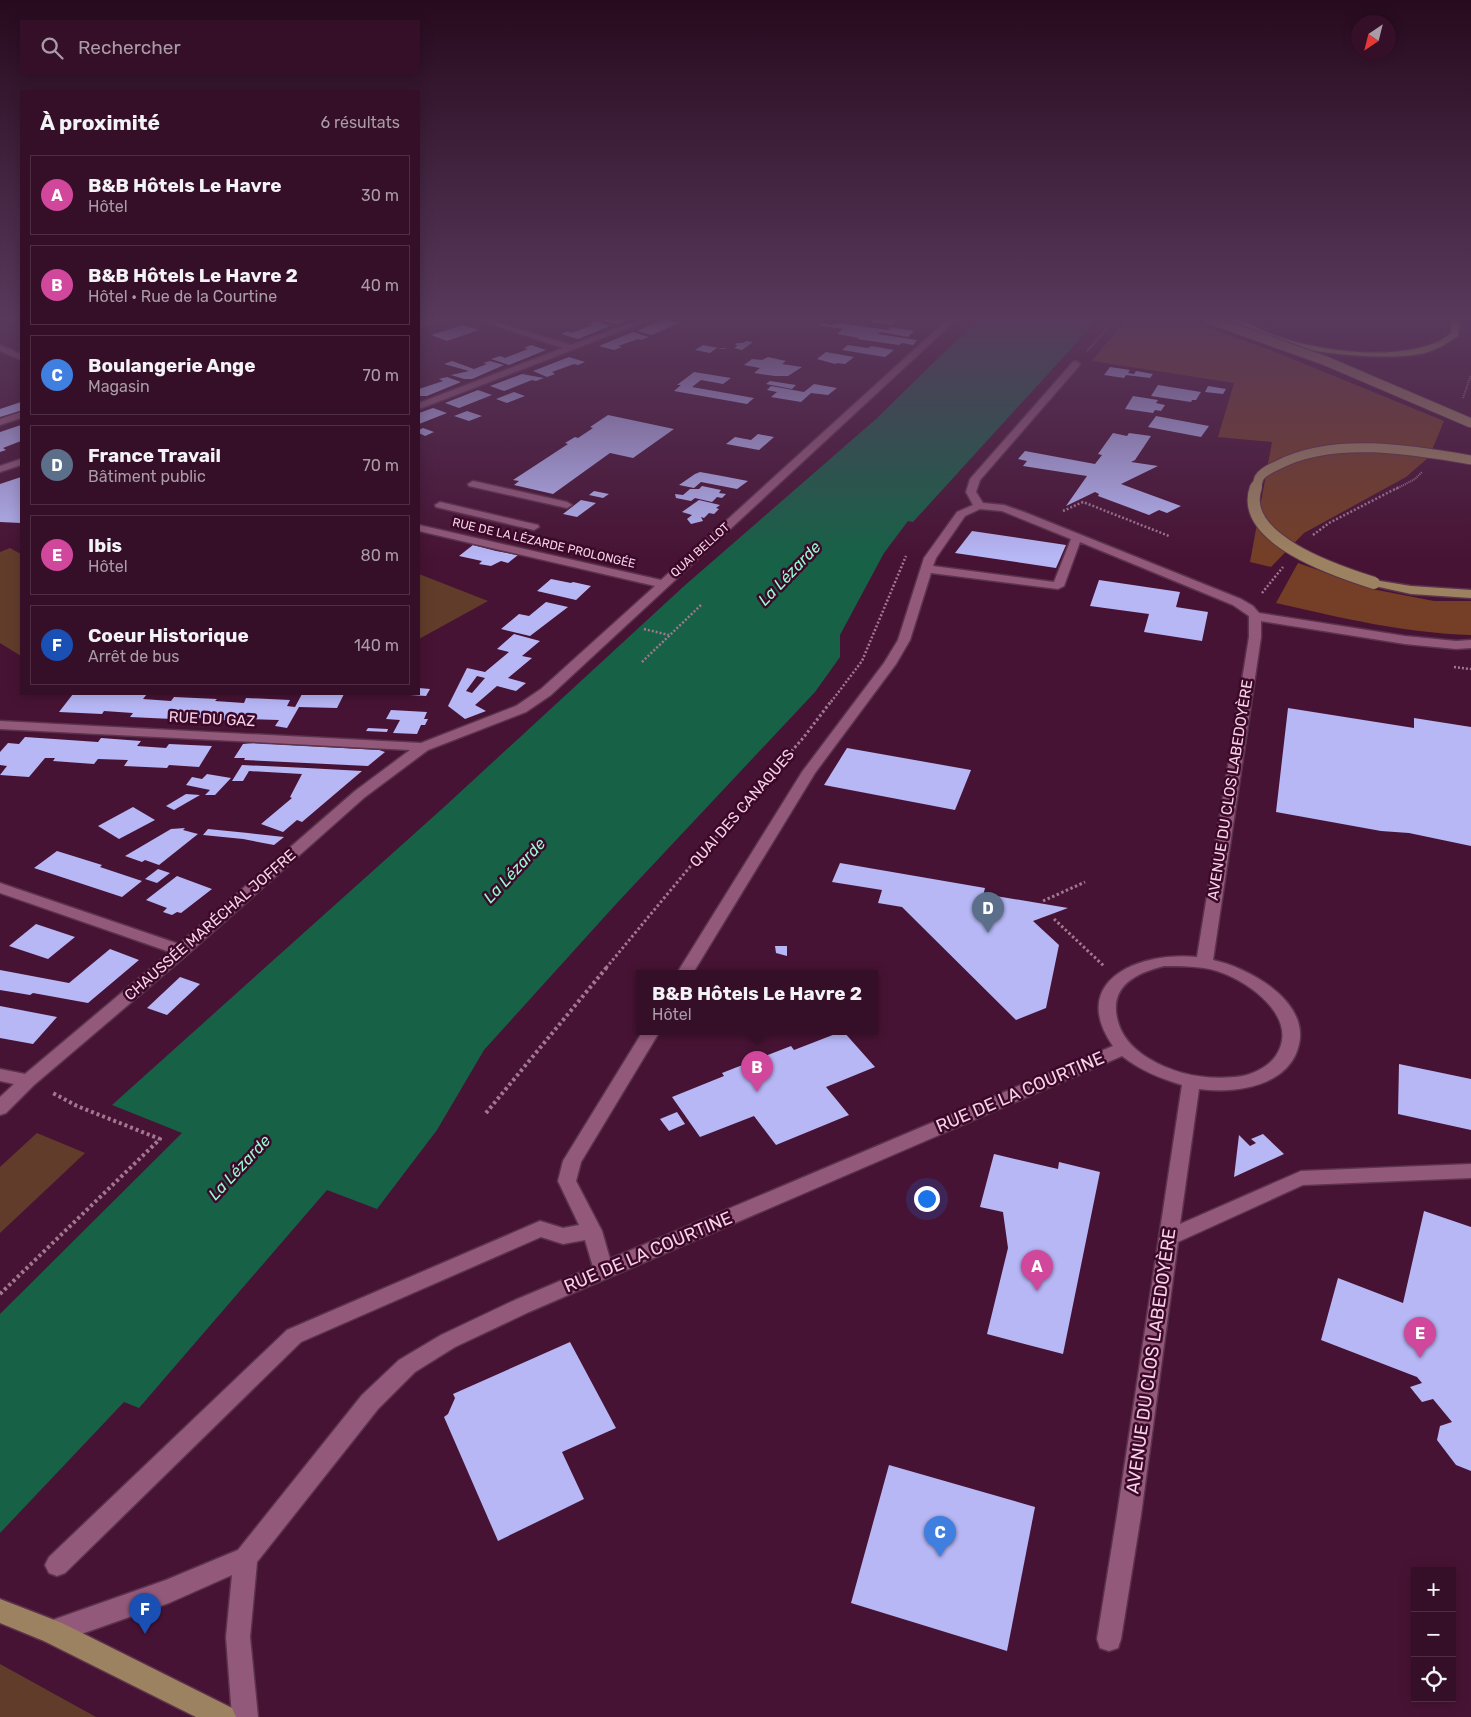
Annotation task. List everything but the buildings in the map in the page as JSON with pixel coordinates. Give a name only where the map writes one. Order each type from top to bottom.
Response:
[{"type":"main road","points":[[1413,398],[1471,423]]},
{"type":"main road","points":[[1471,460],[1428,452],[1352,449],[1319,452],[1283,462],[1260,476],[1253,497],[1257,518],[1278,538],[1308,558],[1338,571],[1374,583],[1411,590],[1471,594]]},
{"type":"main road","points":[[0,1611],[53,1632],[223,1717]]},
{"type":"street","points":[[420,406],[440,398]]},
{"type":"street","name":"QUAI BELLOT","points":[[423,747],[521,709],[546,692],[866,398]]},
{"type":"street","points":[[1046,398],[975,478],[972,492],[979,506],[1004,508],[1041,522],[1223,596],[1252,612],[1405,640],[1456,645],[1471,644]]},
{"type":"street","points":[[0,422],[20,415]]},
{"type":"street","points":[[0,469],[20,462]]},
{"type":"street","points":[[473,484],[567,505]]},
{"type":"street","points":[[440,505],[534,527]]},
{"type":"street","name":"QUAI DES CANAQUES","points":[[687,970],[809,772],[890,664],[904,640],[930,558],[961,514],[979,506]]},
{"type":"street","name":"RUE DE LA LÉZARDE PROLONGÉE","points":[[420,528],[663,584]]},
{"type":"street","points":[[927,568],[1058,586],[1077,537]]},
{"type":"street","name":"AVENUE DU CLOS LABEDOYÈRE","points":[[1204,963],[1255,637],[1252,612]]},
{"type":"street","name":"RUE DU GAZ","points":[[0,725],[423,747]]},
{"type":"street","name":"CHAUSSÉE MARÉCHAL JOFFRE","points":[[0,1108],[28,1081],[182,950],[360,794],[423,747]]},
{"type":"street","points":[[0,888],[182,950]]},
{"type":"street","points":[[1164,961],[1204,963],[1230,970],[1246,977],[1270,994],[1286,1014],[1292,1036],[1290,1051],[1276,1068],[1252,1080],[1223,1085],[1191,1082],[1161,1072],[1141,1062],[1124,1048],[1112,1032],[1107,1018],[1107,997],[1119,980],[1138,968],[1164,961]]},
{"type":"street","points":[[604,1271],[592,1232],[567,1181],[572,1161],[649,1035]]},
{"type":"street","name":"RUE DE LA COURTINE","points":[[53,1632],[168,1592],[246,1558],[370,1402],[407,1366],[448,1341],[514,1310],[1124,1048]]},
{"type":"street","points":[[0,1075],[28,1081]]},
{"type":"street","name":"AVENUE DU CLOS LABEDOYÈRE","points":[[1109,1639],[1170,1237],[1191,1082]]},
{"type":"street","points":[[1170,1237],[1301,1178],[1471,1171]]},
{"type":"street","points":[[57,1564],[294,1336],[540,1229],[563,1236],[592,1232]]},
{"type":"street","points":[[245,1717],[238,1637],[246,1558]]},
{"type":"path","points":[[1309,538],[1329,523],[1414,479],[1428,467]]},
{"type":"path","points":[[1041,522],[1083,502],[1169,536]]},
{"type":"path","name":"QUAI DES CANAQUES","points":[[486,1113],[690,868],[804,737],[862,661],[911,548]]},
{"type":"path","points":[[1252,612],[1287,562]]},
{"type":"path","points":[[642,662],[702,604]]},
{"type":"path","points":[[641,628],[670,635]]},
{"type":"path","points":[[1043,901],[1085,882]]},
{"type":"path","points":[[1054,919],[1119,980]]},
{"type":"path","points":[[0,1294],[160,1139],[77,1106],[28,1081]]},
{"type":"shaded area","points":[[1230,398],[1388,398],[1444,421],[1429,457],[1406,477],[1304,533],[1271,567],[1250,562],[1272,442],[1218,437]]},
{"type":"shaded area","points":[[10,548],[20,553],[20,655],[0,643],[0,552]]},
{"type":"shaded area","points":[[1298,563],[1372,589],[1434,601],[1471,601],[1471,635],[1397,628],[1276,603]]},
{"type":"shaded area","points":[[420,574],[488,601],[420,638]]},
{"type":"shaded area","points":[[37,1133],[85,1153],[0,1233],[0,1167]]},
{"type":"shaded area","points":[[0,1664],[96,1717],[0,1717]]},
{"type":"water","name":"La Lézarde","points":[[897,398],[1026,398],[913,522],[908,521],[884,553],[840,635],[840,657],[815,692],[617,903],[484,1050],[437,1130],[377,1209],[327,1190],[139,1408],[124,1402],[0,1533],[0,1314],[182,1133],[112,1105],[443,808],[683,587],[876,419]]},
{"type":"place","name":"France Travail","points":[[988,933]]},
{"type":"place","name":"B&B Hôtels Le Havre 2","points":[[757,1092]]},
{"type":"place","name":"B&B Hôtels Le Havre","points":[[1037,1291]]},
{"type":"place","name":"Ibis","points":[[1420,1358]]},
{"type":"place","name":"Boulangerie Ange","points":[[940,1557]]},
{"type":"place","name":"Coeur Historique","points":[[145,1634]]}]
